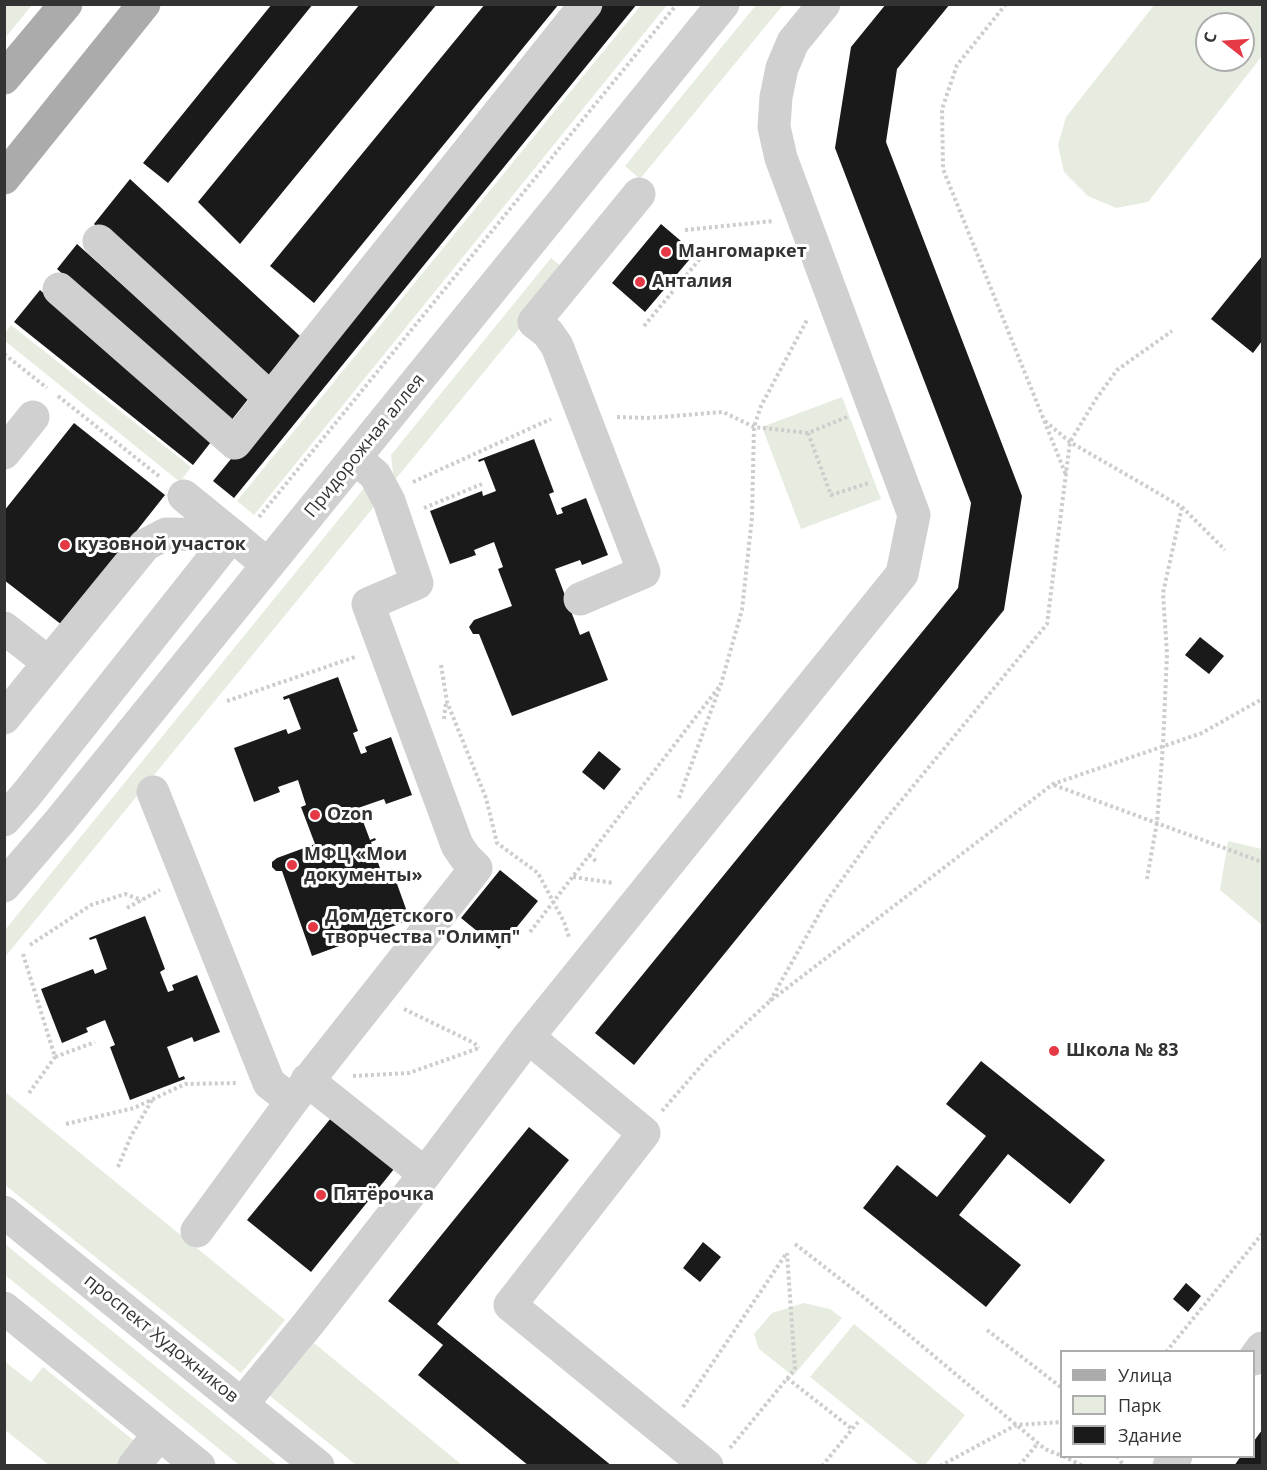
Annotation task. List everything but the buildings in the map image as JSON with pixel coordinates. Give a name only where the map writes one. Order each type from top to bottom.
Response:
[{"type":"main road","points":[[4,78],[66,4]]},
{"type":"main road","points":[[4,178],[144,4]]},
{"type":"street","points":[[59,289],[235,442],[586,4]]},
{"type":"street","name":"Придорожная аллея","points":[[4,885],[60,821],[723,4]]},
{"type":"street","points":[[242,1404],[308,1324],[425,1174],[528,1036],[579,976],[902,574],[914,515],[803,218],[778,147],[774,127],[776,97],[782,68],[793,42],[824,4]]},
{"type":"street","points":[[580,599],[644,572],[557,346],[548,333],[534,322],[639,194]]},
{"type":"street","points":[[99,242],[270,398]]},
{"type":"street","points":[[4,453],[33,417]]},
{"type":"street","points":[[197,1231],[289,1088],[379,990],[476,868],[465,858],[457,845],[368,604],[417,583],[389,501],[375,475],[355,458]]},
{"type":"street","points":[[184,496],[268,565]]},
{"type":"street","points":[[4,718],[145,546],[166,534],[236,538]]},
{"type":"street","points":[[4,820],[236,538]]},
{"type":"street","points":[[4,628],[49,663]]},
{"type":"street","points":[[153,792],[289,1088],[425,1174]]},
{"type":"street","points":[[26,795],[60,821]]},
{"type":"street","points":[[528,1036],[644,1133],[510,1305],[666,1432],[715,1461]]},
{"type":"street","name":"проспект Художников","points":[[4,1212],[318,1466]]},
{"type":"street","points":[[4,1308],[199,1466]]},
{"type":"street","points":[[134,1466],[159,1434]]},
{"type":"path","points":[[236,538],[677,4]]},
{"type":"path","points":[[1006,4],[957,65],[942,109],[943,169],[1066,476]]},
{"type":"path","points":[[685,230],[803,218]]},
{"type":"path","points":[[644,326],[708,249]]},
{"type":"path","points":[[677,802],[721,684],[742,610],[752,517],[754,427],[761,406],[810,313],[836,304]]},
{"type":"path","points":[[770,1001],[826,902],[881,825],[1047,624],[1070,442],[1117,370],[1172,331]]},
{"type":"path","points":[[4,354],[184,496]]},
{"type":"path","points":[[410,483],[580,406],[608,416],[648,418],[723,412],[754,427],[808,433],[873,407]]},
{"type":"path","points":[[1044,421],[1070,442],[1182,507],[1225,550]]},
{"type":"path","points":[[808,433],[831,495],[898,473]]},
{"type":"path","points":[[395,519],[482,484]]},
{"type":"path","points":[[1147,879],[1156,822],[1163,746],[1167,654],[1163,593],[1182,507]]},
{"type":"path","points":[[227,701],[384,647]]},
{"type":"path","points":[[441,664],[447,702],[486,798],[497,843],[538,873],[564,922],[579,976]]},
{"type":"path","points":[[530,932],[721,684]]},
{"type":"path","points":[[644,1133],[708,1058],[770,1001],[1053,784],[1202,733],[1263,699]]},
{"type":"path","points":[[1053,784],[1263,862]]},
{"type":"path","points":[[590,855],[596,861]]},
{"type":"path","points":[[573,877],[624,884]]},
{"type":"path","points":[[30,945],[91,905],[125,894],[142,900]]},
{"type":"path","points":[[23,954],[55,1058]]},
{"type":"path","points":[[379,990],[409,1013],[474,1043],[506,1068]]},
{"type":"path","points":[[28,1093],[55,1058],[95,1042]]},
{"type":"path","points":[[66,1124],[134,1108],[185,1084],[289,1088],[409,1073],[480,1048]]},
{"type":"path","points":[[118,1167],[131,1136],[153,1099]]},
{"type":"path","points":[[1168,1350],[1263,1234]]},
{"type":"path","points":[[795,1244],[866,1299],[1045,1449],[1060,1455]]},
{"type":"path","points":[[666,1432],[787,1253],[795,1369],[715,1461]]},
{"type":"path","points":[[987,1330],[1060,1386]]},
{"type":"path","points":[[787,1378],[852,1429]]},
{"type":"path","points":[[822,1466],[858,1422]]},
{"type":"path","points":[[940,1466],[1016,1425],[1060,1422]]},
{"type":"path","points":[[1019,1466],[1038,1443]]},
{"type":"path","points":[[1066,1458],[1083,1466]]},
{"type":"green space","points":[[642,4],[667,5],[254,515],[237,501]]},
{"type":"green space","points":[[1155,4],[1262,5],[1262,56],[1255,65],[1255,12],[1195,12],[1195,72],[1250,72],[1148,202],[1116,208],[1088,196],[1064,172],[1058,145],[1066,117]]},
{"type":"green space","points":[[4,5],[32,5],[5,38]]},
{"type":"green space","points":[[756,5],[783,5],[640,179],[625,166]]},
{"type":"green space","points":[[551,258],[567,271],[394,481],[391,455]]},
{"type":"green space","points":[[11,325],[191,467],[180,482],[5,341],[5,333]]},
{"type":"green space","points":[[842,397],[881,499],[801,529],[762,427]]},
{"type":"green space","points":[[365,487],[377,503],[5,957],[5,930]]},
{"type":"green space","points":[[1228,841],[1262,849],[1262,925],[1220,890]]},
{"type":"green space","points":[[4,1091],[285,1320],[241,1373],[5,1185]]},
{"type":"green space","points":[[4,1244],[277,1465],[239,1465],[5,1275]]},
{"type":"green space","points":[[804,1303],[830,1309],[842,1318],[793,1376],[759,1349],[754,1334],[772,1313]]},
{"type":"green space","points":[[854,1324],[965,1415],[925,1465],[919,1465],[810,1377]]},
{"type":"green space","points":[[314,1343],[462,1465],[356,1465],[270,1396]]},
{"type":"green space","points":[[4,1361],[31,1382],[43,1367],[138,1444],[121,1465],[49,1465],[5,1430]]},
{"type":"place","name":"Мангомаркет","points":[[666,252]]},
{"type":"place","name":"Анталия","points":[[640,282]]},
{"type":"place","name":"кузовной участок","points":[[65,545]]},
{"type":"place","name":"Ozon","points":[[315,815]]},
{"type":"place","name":"МФЦ «Мои документы»","points":[[292,865]]},
{"type":"place","name":"Дом детского творчества \"Олимп\"","points":[[313,927]]},
{"type":"place","name":"Школа № 83","points":[[1054,1051]]},
{"type":"place","name":"Пятёрочка","points":[[321,1195]]}]
